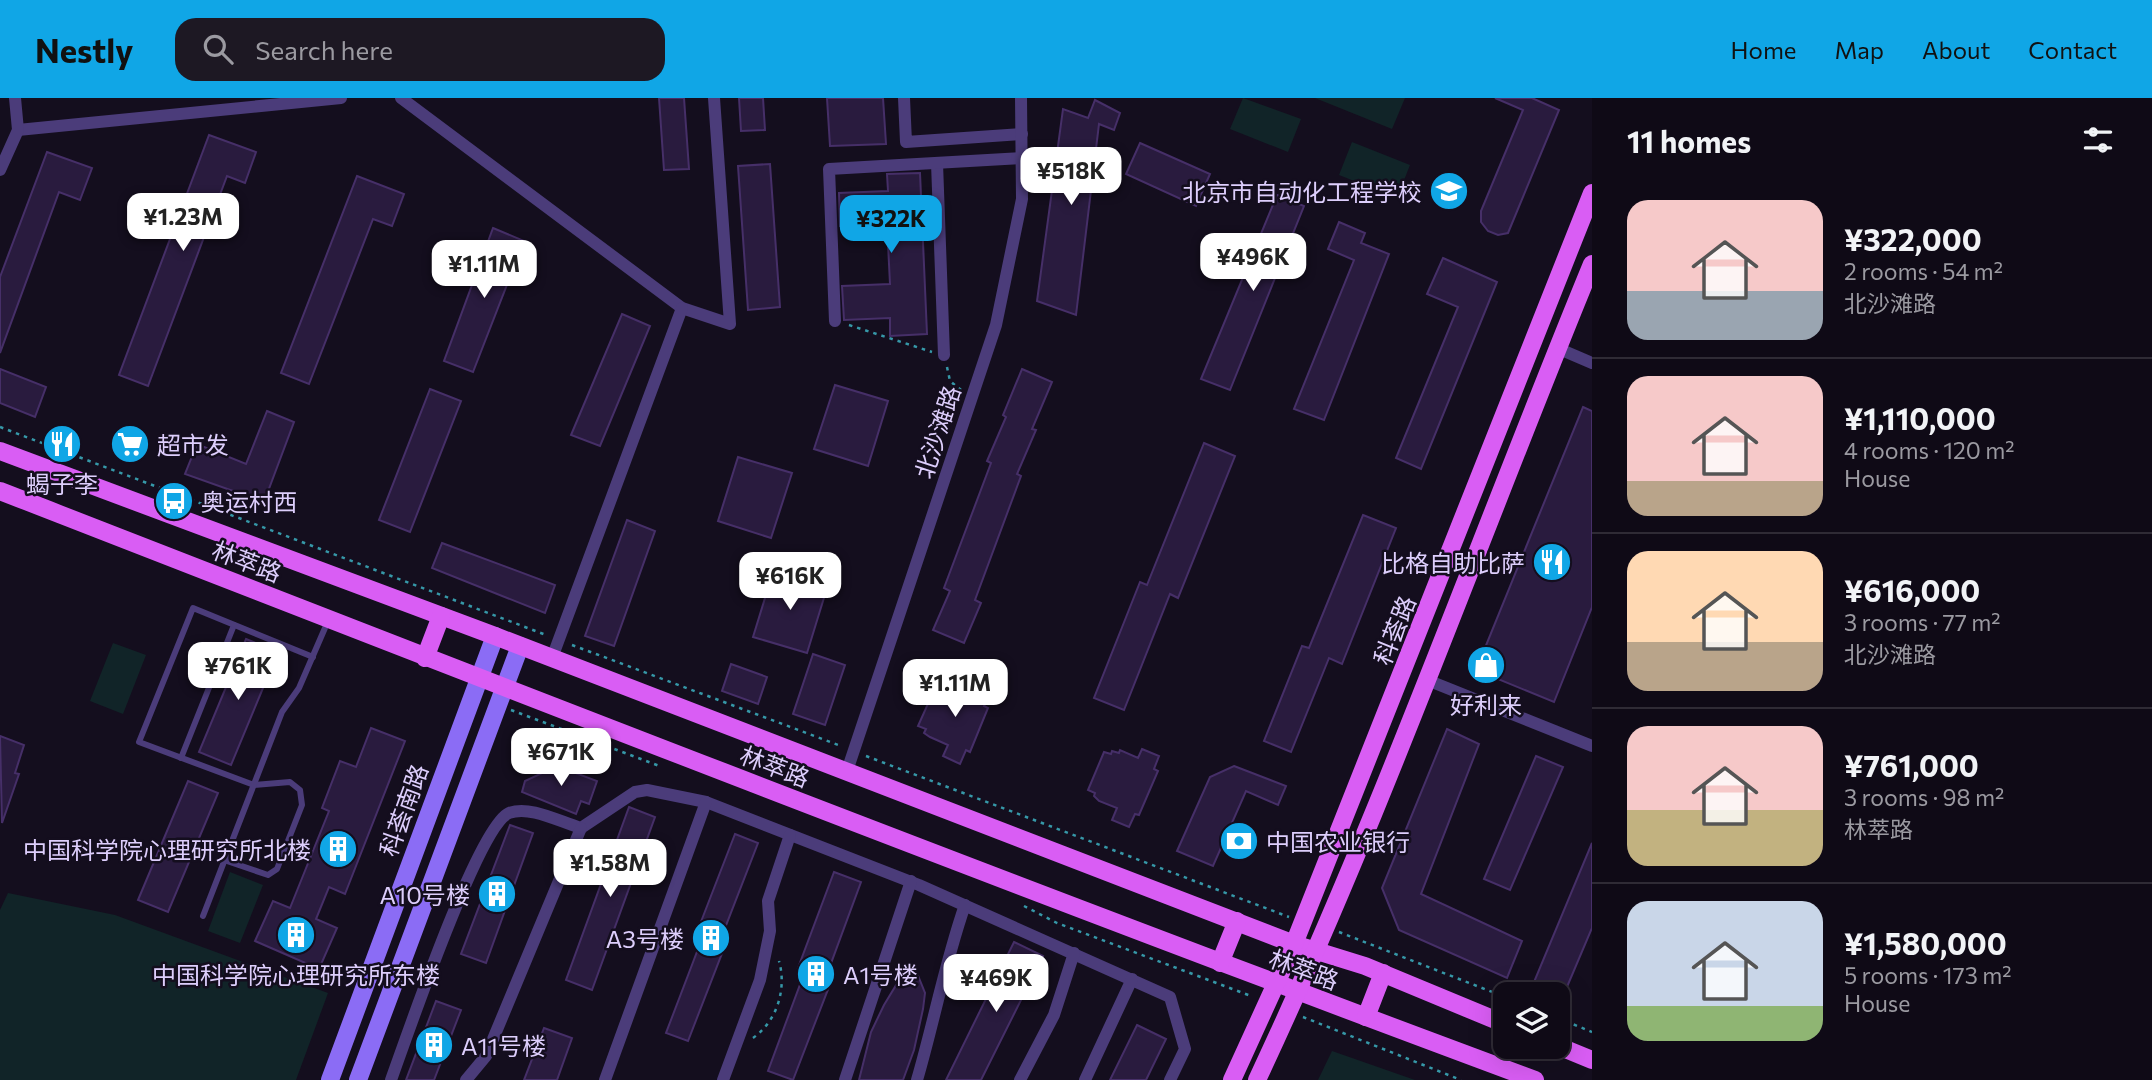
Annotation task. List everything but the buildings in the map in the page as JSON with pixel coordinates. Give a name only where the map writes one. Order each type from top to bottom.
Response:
[{"type":"main road","name":"科荟路","points":[[1232,1080],[1294,944],[1592,194]]},
{"type":"main road","name":"科荟路","points":[[1257,1080],[1298,993],[1427,680],[1592,264]]},
{"type":"main road","name":"林萃路","points":[[0,451],[495,636],[1294,944],[1383,973],[1493,1019]]},
{"type":"main road","name":"林萃路","points":[[0,491],[502,688],[1298,993],[1535,1080]]},
{"type":"main road","points":[[425,658],[441,616]]},
{"type":"main road","points":[[1220,963],[1237,921]]},
{"type":"main road","points":[[1366,1017],[1383,973]]},
{"type":"main road","points":[[1570,1051],[1592,1060]]},
{"type":"street","points":[[0,170],[15,135],[15,98]]},
{"type":"street","points":[[0,135],[341,98]]},
{"type":"street","points":[[401,98],[681,308],[730,324],[714,98]]},
{"type":"street","points":[[904,98],[906,142],[1022,134]]},
{"type":"street","name":"北沙滩路","points":[[847,771],[996,325],[1022,199],[1021,98]]},
{"type":"street","points":[[835,321],[829,169],[1022,158]]},
{"type":"street","points":[[937,163],[944,355]]},
{"type":"street","points":[[552,658],[681,308]]},
{"type":"street","points":[[1558,348],[1592,363]]},
{"type":"street","name":"科荟南路","points":[[330,1080],[495,636]]},
{"type":"street","name":"科荟南路","points":[[358,1080],[502,688],[520,646]]},
{"type":"street","points":[[1427,680],[1592,746]]},
{"type":"street","points":[[391,1080],[451,916],[497,822],[516,811],[531,812],[581,828],[597,821],[635,792],[646,790],[706,803],[911,881],[1170,997],[1185,1049],[1170,1080]]},
{"type":"street","points":[[605,1080],[706,803]]},
{"type":"street","points":[[466,1080],[486,1056],[581,828]]},
{"type":"street","points":[[723,1080],[760,980],[770,931],[768,901],[790,835]]},
{"type":"street","points":[[845,1080],[911,881]]},
{"type":"street","points":[[917,1080],[941,994],[948,952],[965,905]]},
{"type":"street","points":[[1020,1080],[1054,1014],[1074,953]]},
{"type":"street","points":[[1085,1080],[1132,979]]},
{"type":"lane","points":[[225,860],[268,875],[277,869],[303,805],[300,790],[290,782],[254,785],[139,742],[193,608],[313,657]]},
{"type":"lane","points":[[203,916],[282,712],[299,688],[329,620]]},
{"type":"lane","points":[[181,758],[233,625]]},
{"type":"path","points":[[835,321],[944,355],[950,381],[970,399]]},
{"type":"path","points":[[0,427],[854,751],[1258,908],[1303,921]]},
{"type":"path","points":[[1325,928],[1367,941],[1493,992]]},
{"type":"path","points":[[1570,1023],[1592,1032]]},
{"type":"green space","points":[[1243,98],[1301,119],[1288,152],[1230,129]]},
{"type":"green space","points":[[1315,98],[1405,98],[1392,129]]},
{"type":"green space","points":[[1352,142],[1410,165],[1397,198],[1339,175]]},
{"type":"green space","points":[[113,643],[146,655],[123,714],[90,701]]},
{"type":"green space","points":[[230,872],[263,885],[240,943],[208,931]]},
{"type":"green space","points":[[8,893],[115,915],[328,993],[296,1080],[0,1080],[0,910]]},
{"type":"green space","points":[[1332,1051],[1415,1080],[1318,1080]]},
{"type":"place","name":"北京市自动化工程学校","points":[[1449,191]]},
{"type":"place","name":"蝎子李","points":[[62,444]]},
{"type":"place","name":"超市发","points":[[130,444]]},
{"type":"place","name":"奥运村西","points":[[174,501]]},
{"type":"place","name":"比格自助比萨","points":[[1552,562]]},
{"type":"place","name":"好利来","points":[[1486,665]]},
{"type":"place","name":"中国农业银行","points":[[1239,841]]},
{"type":"place","name":"中国科学院心理研究所北楼","points":[[338,849]]},
{"type":"place","name":"A10号楼","points":[[497,894]]},
{"type":"place","name":"中国科学院心理研究所东楼","points":[[296,935]]},
{"type":"place","name":"A3号楼","points":[[711,938]]},
{"type":"place","name":"A1号楼","points":[[816,974]]},
{"type":"place","name":"A11号楼","points":[[434,1045]]}]
